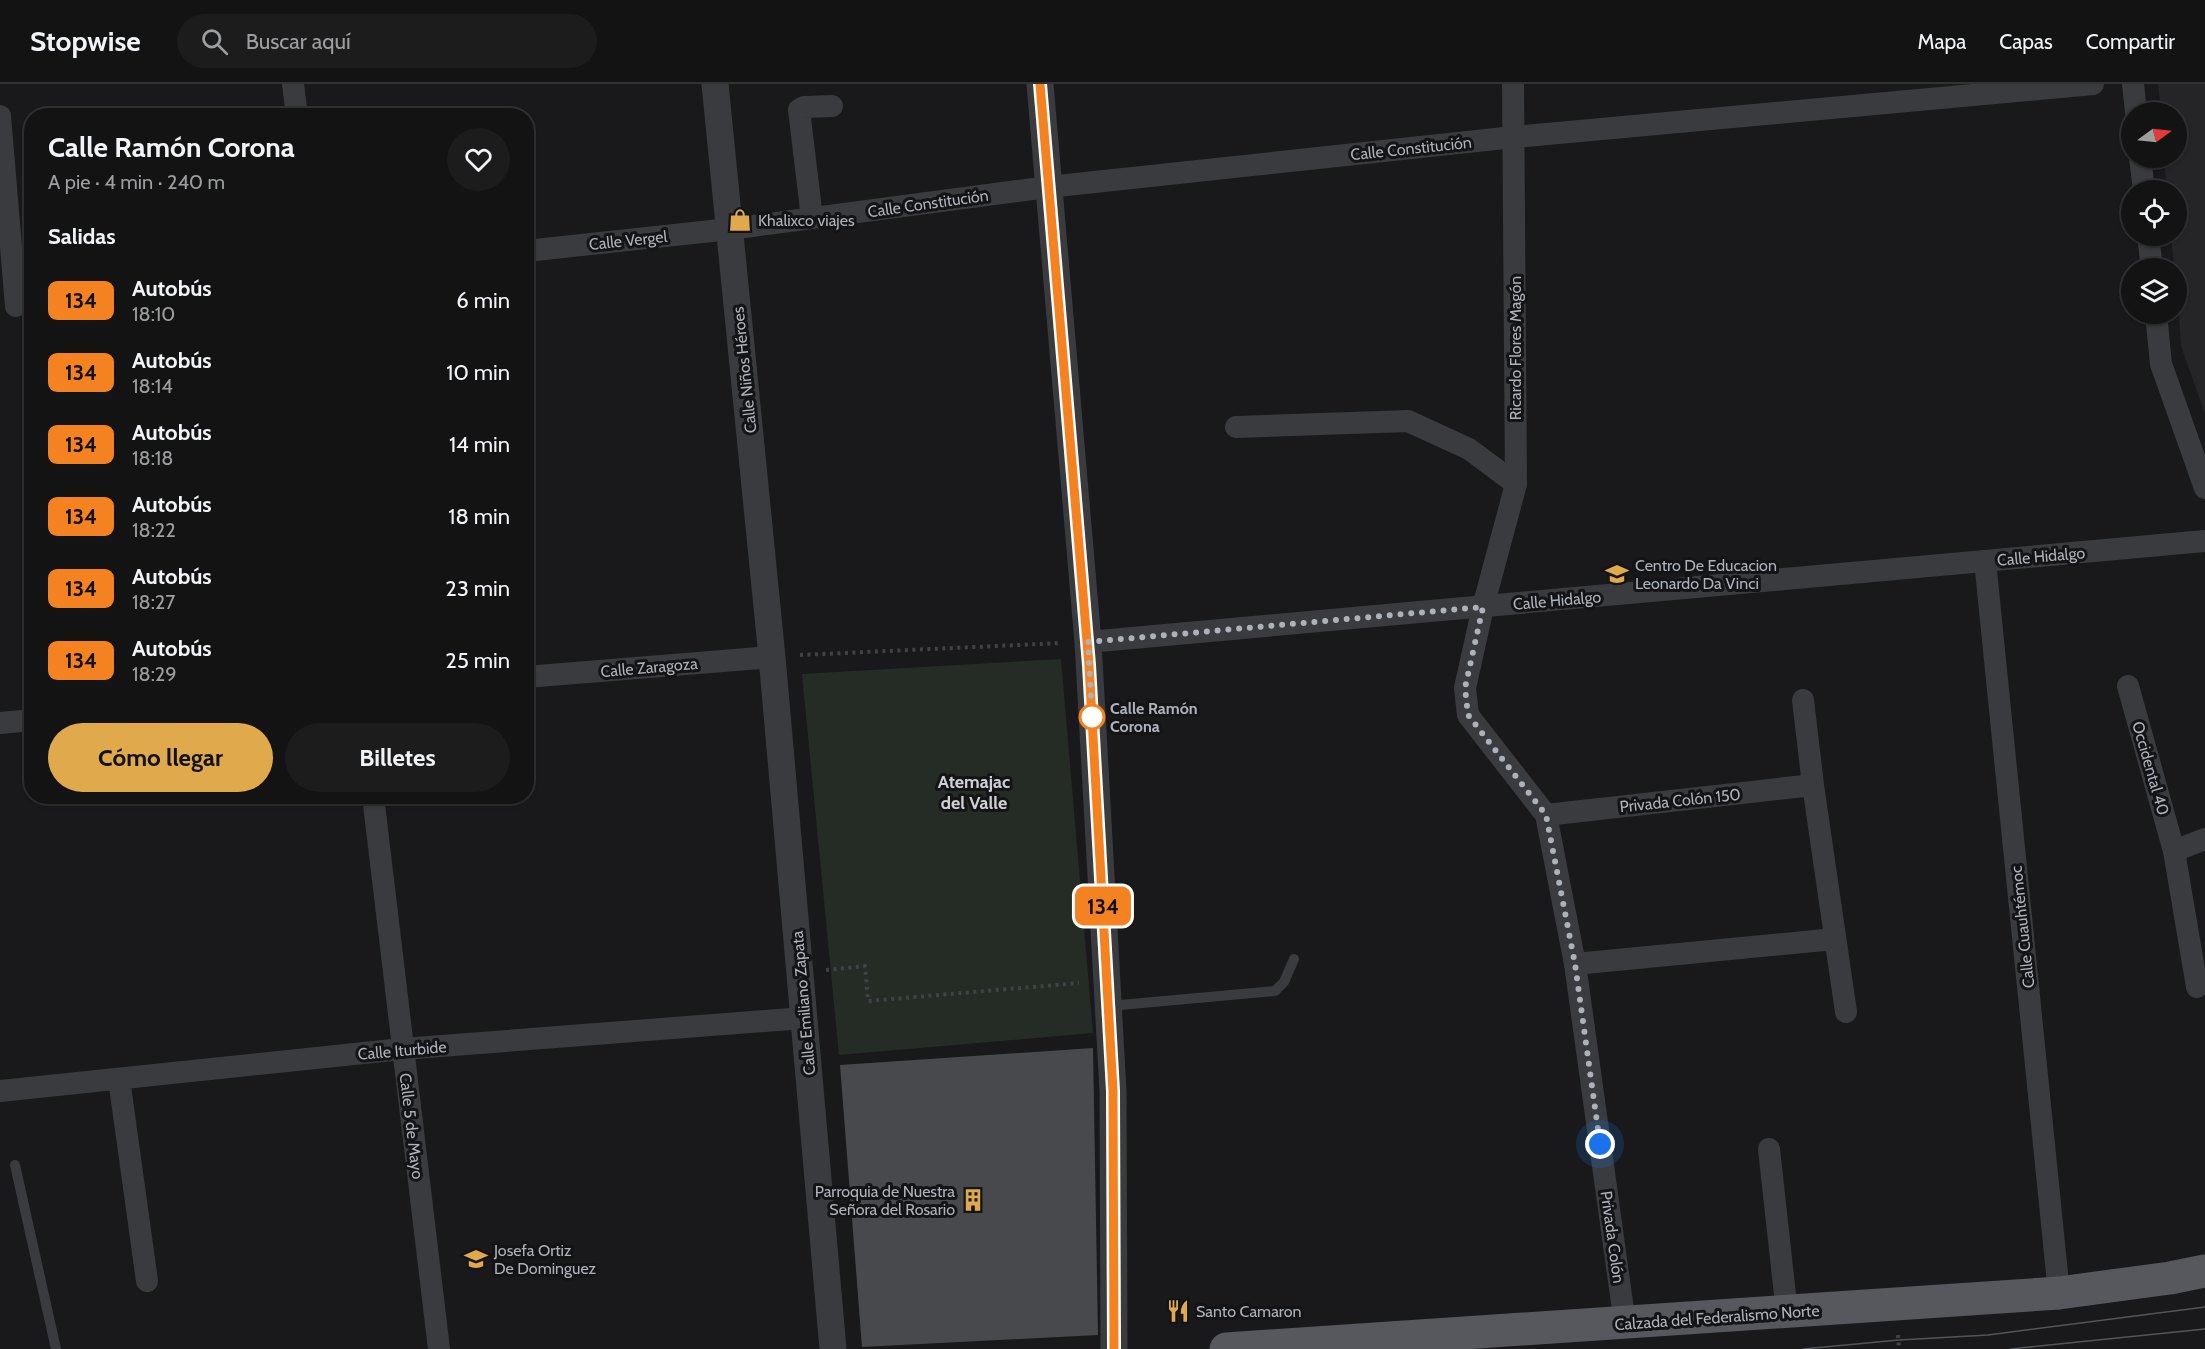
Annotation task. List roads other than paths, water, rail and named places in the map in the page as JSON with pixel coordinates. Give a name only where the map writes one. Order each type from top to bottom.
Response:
[{"type":"main road","name":"Calzada del Federalismo Norte","points":[[1227,1349],[2060,1293],[2205,1271]]},
{"type":"street","points":[[293,84],[296,108]]},
{"type":"street","name":"Calle Niños Héroes","points":[[715,84],[772,657]]},
{"type":"street","points":[[1040,84],[1088,642],[1113,1091],[1114,1349]]},
{"type":"street","name":"Ricardo Flores Magón","points":[[1483,607],[1516,484],[1513,84]]},
{"type":"street","name":"Calle Constitución","points":[[730,229],[1048,187],[1514,137],[2093,84]]},
{"type":"street","points":[[2133,84],[2135,102]]},
{"type":"street","points":[[812,218],[799,111],[804,107],[832,106]]},
{"type":"street","points":[[0,116],[16,306]]},
{"type":"street","name":"Calle Vergel","points":[[534,250],[730,229]]},
{"type":"street","points":[[2157,324],[2161,364],[2205,488]]},
{"type":"street","points":[[1236,426],[1408,421],[1469,449],[1516,484]]},
{"type":"street","name":"Calle Hidalgo","points":[[1088,642],[2205,541]]},
{"type":"street","name":"Calle Cuauhtémoc","points":[[1985,561],[2060,1293]]},
{"type":"street","name":"Privada Colón","points":[[1483,607],[1465,688],[1468,715],[1546,815],[1575,964],[1625,1324]]},
{"type":"street","name":"Calle Zaragoza","points":[[534,676],[772,657]]},
{"type":"street","name":"Calle Emiliano Zapata","points":[[772,657],[833,1349]]},
{"type":"street","name":"Occidental 40","points":[[2128,686],[2174,850],[2198,987]]},
{"type":"street","points":[[1803,700],[1846,1012]]},
{"type":"street","points":[[0,723],[24,721]]},
{"type":"street","name":"Privada Colón 150","points":[[1546,815],[1813,785]]},
{"type":"street","name":"Calle 5 de Mayo","points":[[374,804],[439,1349]]},
{"type":"street","points":[[2174,850],[2205,839]]},
{"type":"street","points":[[1575,964],[1835,939]]},
{"type":"street","name":"Calle Iturbide","points":[[0,1091],[402,1049],[804,1018]]},
{"type":"street","points":[[119,1078],[147,1281]]},
{"type":"street","points":[[1769,1149],[1787,1313]]},
{"type":"lane","points":[[1108,1006],[1275,991],[1284,982],[1294,958]]},
{"type":"lane","points":[[15,1165],[56,1349]]},
{"type":"tram line","points":[[1803,1349],[1988,1335],[2205,1307]]},
{"type":"tram line","points":[[2011,1349],[2205,1329]]},
{"type":"place","name":"Khalixco viajes","points":[[740,220]]},
{"type":"place","name":"Centro De Educacion Leonardo Da Vinci","points":[[1617,574]]},
{"type":"place","name":"Calle Ramón Corona","points":[[1092,717]]},
{"type":"place","name":"Parroquia de Nuestra Señora del Rosario","points":[[973,1200]]},
{"type":"place","name":"Josefa Ortiz De Dominguez","points":[[476,1259]]},
{"type":"place","name":"Santo Camaron","points":[[1178,1311]]},
{"type":"district","name":"Atemajac del Valle","points":[[974,792]]}]
